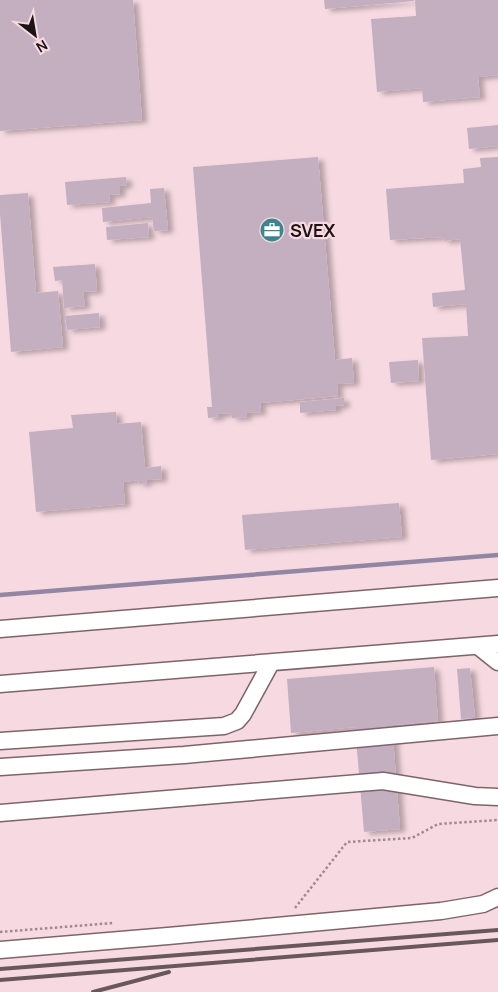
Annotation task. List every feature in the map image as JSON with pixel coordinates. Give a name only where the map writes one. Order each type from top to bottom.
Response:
[{"type":"lane","points":[[0,629],[498,588]]},
{"type":"lane","points":[[0,684],[498,644]]},
{"type":"lane","points":[[478,646],[498,662]]},
{"type":"lane","points":[[0,741],[224,726],[237,721],[243,714],[271,663]]},
{"type":"lane","points":[[0,767],[184,755],[498,726]]},
{"type":"lane","points":[[0,814],[383,781],[475,796],[498,797]]},
{"type":"lane","points":[[0,950],[441,911],[482,904],[498,896]]},
{"type":"path","points":[[295,908],[347,842],[412,838],[438,824],[498,820]]},
{"type":"path","points":[[0,932],[118,923]]},
{"type":"building","points":[[0,0],[133,0],[142,120],[0,131]]},
{"type":"building","points":[[324,0],[414,0],[414,1],[325,9]]},
{"type":"building","points":[[415,0],[498,0],[498,75],[478,77],[480,97],[423,102],[422,88],[377,92],[371,19],[416,16]]},
{"type":"building","points":[[498,125],[498,146],[469,149],[467,128]]},
{"type":"building","points":[[318,157],[335,360],[352,358],[354,383],[337,384],[338,396],[260,403],[261,412],[246,413],[247,417],[232,418],[231,413],[219,414],[219,417],[208,418],[207,407],[212,407],[193,167]]},
{"type":"building","points":[[498,157],[498,454],[431,460],[422,338],[468,336],[466,304],[433,307],[432,293],[465,290],[460,239],[444,241],[443,237],[390,240],[386,189],[464,183],[463,169],[481,167],[480,158]]},
{"type":"building","points":[[126,177],[127,185],[120,186],[120,194],[109,195],[110,202],[67,205],[65,182]]},
{"type":"building","points":[[164,188],[168,230],[154,231],[152,217],[103,222],[102,208],[151,203],[150,189]]},
{"type":"building","points":[[28,193],[36,293],[58,291],[63,347],[11,352],[0,195]]},
{"type":"building","points":[[148,223],[149,237],[107,240],[106,227]]},
{"type":"building","points":[[95,264],[97,291],[83,292],[85,306],[64,308],[62,280],[55,281],[53,267]]},
{"type":"building","points":[[99,313],[100,327],[67,330],[65,316]]},
{"type":"building","points":[[418,360],[419,381],[391,383],[389,362]]},
{"type":"building","points":[[344,398],[344,405],[336,406],[336,410],[300,413],[300,402]]},
{"type":"building","points":[[116,412],[117,424],[141,422],[145,468],[161,466],[162,479],[146,480],[147,483],[139,484],[138,480],[123,482],[125,504],[36,512],[29,432],[73,428],[71,415]]},
{"type":"building","points":[[399,503],[402,537],[245,550],[242,515]]},
{"type":"building","points":[[434,667],[438,721],[392,725],[400,829],[364,832],[355,727],[291,733],[287,679]]},
{"type":"building","points":[[470,668],[475,718],[461,719],[457,669]]},
{"type":"waterway","points":[[0,595],[498,555]]},
{"type":"railway","points":[[0,969],[498,930]]},
{"type":"railway","points":[[0,980],[498,940]]},
{"type":"railway","points":[[93,992],[169,972]]},
{"type":"place","name":"SVEX","points":[[272,230]]}]
